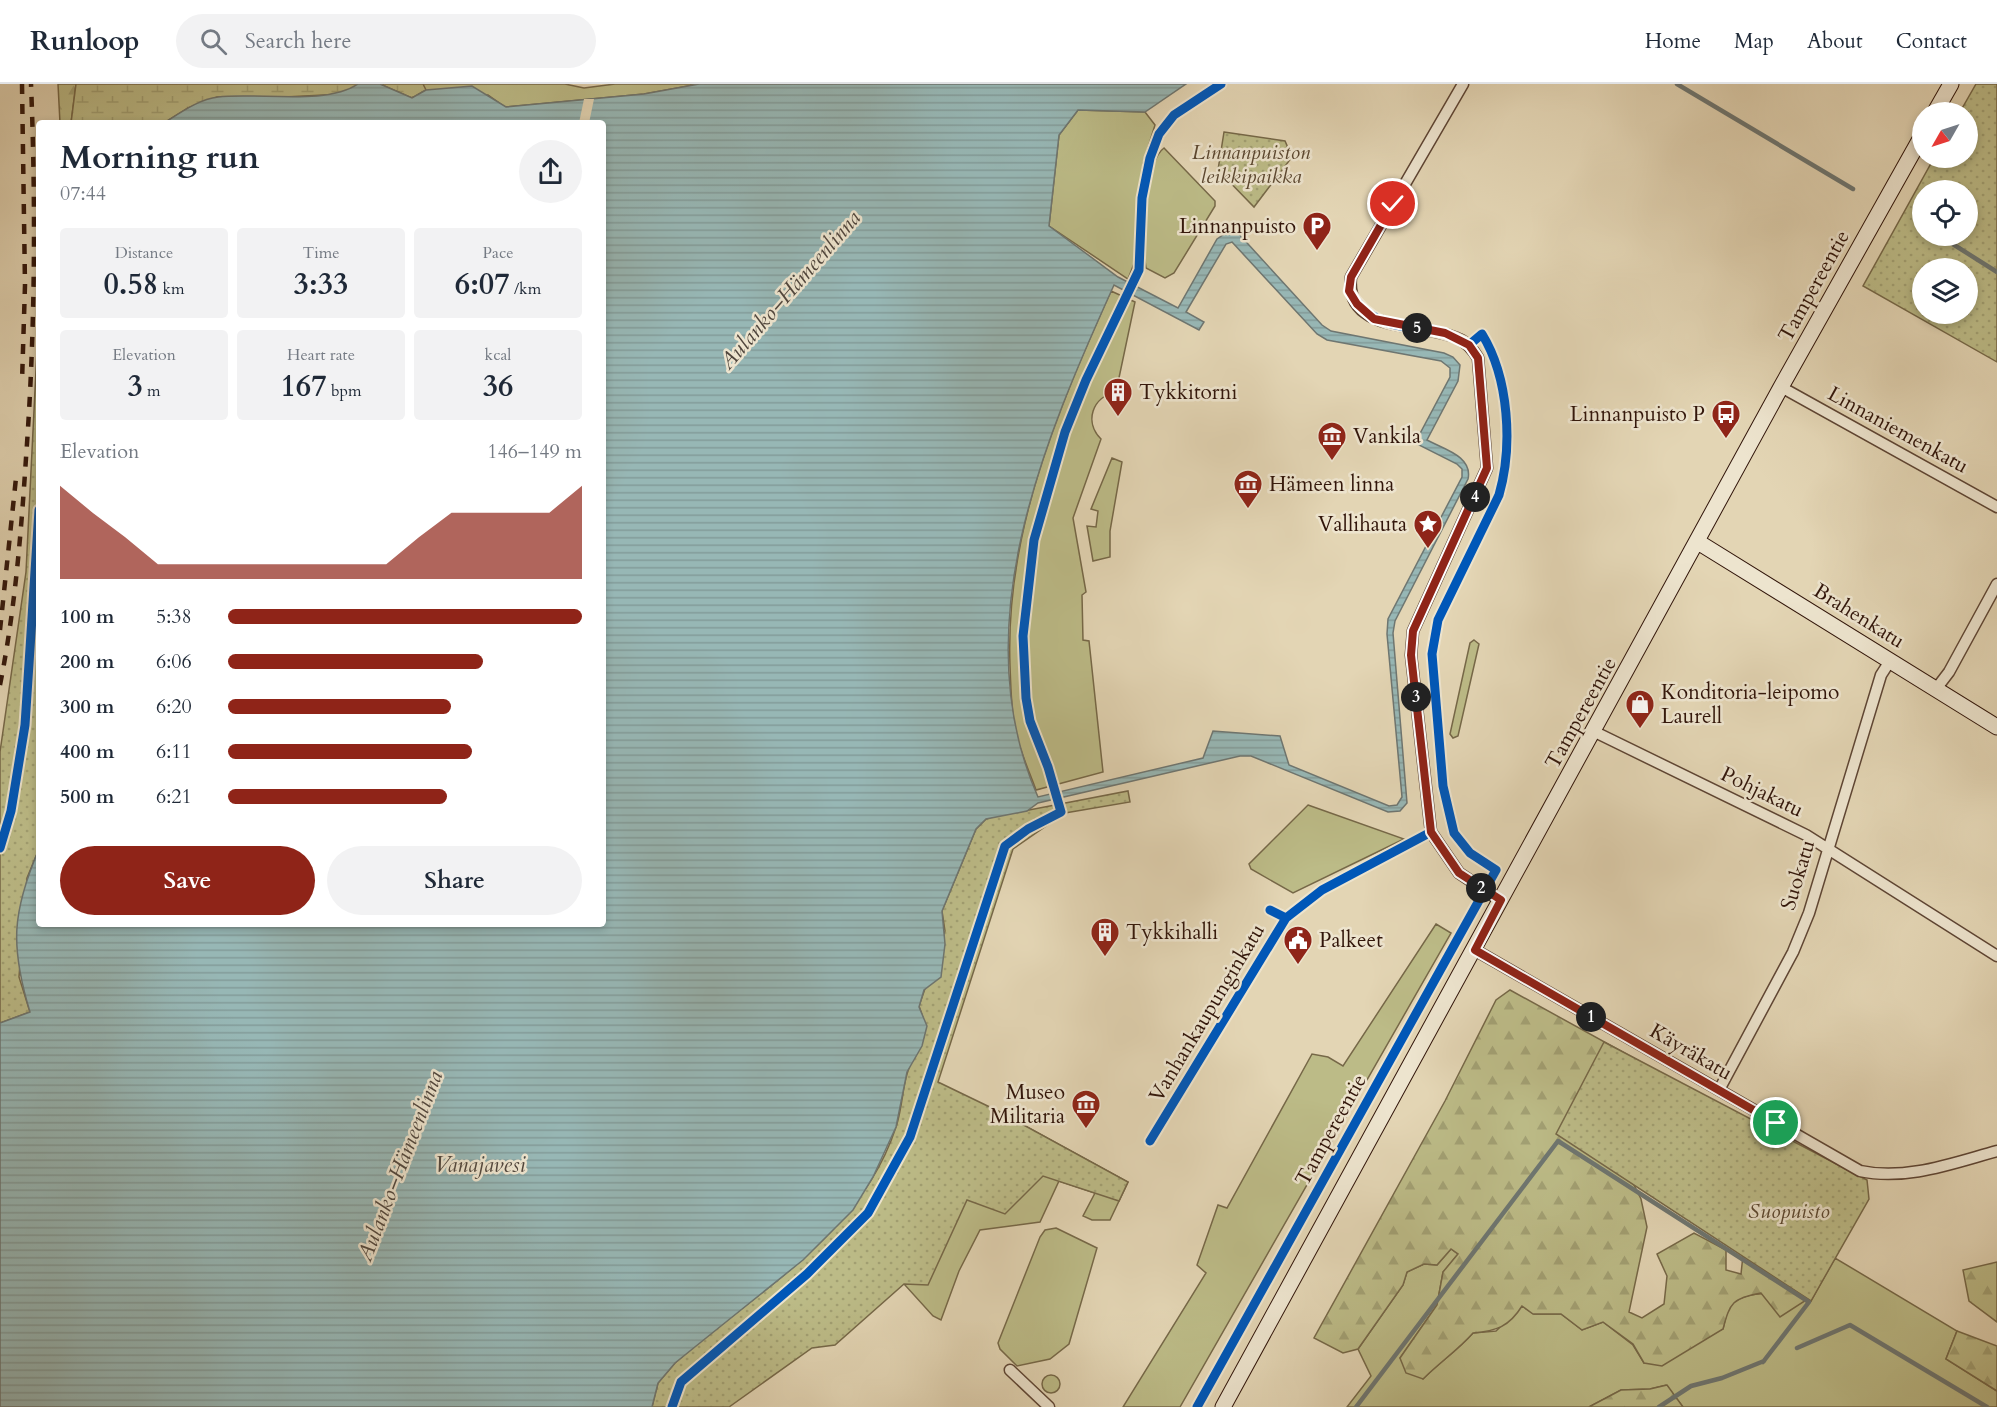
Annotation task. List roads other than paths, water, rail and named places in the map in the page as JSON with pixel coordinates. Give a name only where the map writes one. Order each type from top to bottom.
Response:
[{"type":"main road","points":[[1941,102],[1951,84]]},
{"type":"main road","name":"Tampereentie","points":[[1223,1407],[1595,732],[1781,387],[1912,154]]},
{"type":"main road","name":"Brahenkatu","points":[[1698,542],[1997,727]]},
{"type":"street","points":[[1463,84],[1351,277],[1349,291],[1357,304],[1374,319],[1445,333],[1469,345],[1478,358],[1487,468],[1413,631],[1411,655],[1431,832],[1459,873],[1501,900]]},
{"type":"street","name":"Linnaniemenkatu","points":[[1781,387],[1997,507]]},
{"type":"street","points":[[1936,689],[1949,672],[1997,584]]},
{"type":"street","name":"Suokatu","points":[[1719,1090],[1793,952],[1809,913],[1881,675],[1890,661]]},
{"type":"street","name":"Pohjakatu","points":[[1595,732],[1827,848],[1997,956]]},
{"type":"street","name":"Käyräkatu","points":[[1475,950],[1860,1172],[1878,1175],[1929,1170],[1997,1151]]},
{"type":"street","points":[[1010,1370],[1049,1407]]},
{"type":"water","name":"Vanajavesi","points":[[358,84],[380,84],[412,98],[426,90],[472,86],[506,107],[644,94],[699,84],[1186,84],[1145,112],[1078,110],[1059,135],[1049,226],[1118,277],[1178,308],[1217,239],[1226,233],[1238,233],[1322,325],[1331,331],[1444,353],[1453,357],[1460,365],[1458,381],[1427,440],[1461,459],[1466,464],[1468,479],[1395,621],[1393,633],[1407,803],[1400,811],[1388,812],[1251,756],[1240,756],[1038,803],[1027,811],[986,819],[976,829],[942,911],[945,944],[941,977],[924,990],[919,1007],[927,1026],[922,1046],[907,1072],[896,1127],[873,1177],[853,1210],[803,1260],[675,1363],[658,1383],[652,1407],[0,1407],[0,1023],[30,1012],[19,968],[17,929],[23,892],[36,856],[36,927],[606,927],[606,120],[169,120],[197,103],[211,98],[328,95]],"holes":[[[1232,242],[1317,334],[1327,340],[1441,361],[1450,368],[1450,377],[1415,443],[1457,464],[1462,469],[1462,477],[1388,619],[1387,634],[1402,797],[1397,805],[1389,806],[1289,765],[1280,736],[1213,731],[1203,758],[1038,797],[1017,733],[1008,668],[1011,602],[1022,536],[1039,471],[1062,407],[1114,285],[1199,330],[1204,322],[1186,312],[1226,244]]]},
{"type":"waterway","points":[[1677,84],[1853,189]]},
{"type":"waterway","points":[[1956,246],[1997,272]]},
{"type":"waterway","points":[[1356,1407],[1558,1141],[1809,1302],[1763,1362]]},
{"type":"waterway","points":[[1797,1348],[1850,1325],[1987,1407]]},
{"type":"waterway","points":[[1659,1407],[1691,1386],[1722,1378],[1764,1361]]},
{"type":"railway","points":[[22,84],[25,285],[22,382]]},
{"type":"railway","points":[[0,685],[17,572],[29,411],[34,271],[31,84]]},
{"type":"railway","points":[[0,630],[16,478]]},
{"type":"place","name":"Linnanpuisto","points":[[1317,252]]},
{"type":"place","name":"Tykkitorni","points":[[1118,418]]},
{"type":"place","name":"Linnanpuisto P","points":[[1726,440]]},
{"type":"place","name":"Vankila","points":[[1332,462]]},
{"type":"place","name":"Hämeen linna","points":[[1248,510]]},
{"type":"place","name":"Vallihauta","points":[[1428,550]]},
{"type":"place","name":"Konditoria-leipomo Laurell","points":[[1640,730]]},
{"type":"place","name":"Tykkihalli","points":[[1105,958]]},
{"type":"place","name":"Palkeet","points":[[1298,966]]},
{"type":"place","name":"Museo Militaria","points":[[1086,1130]]},
{"type":"park label","name":"Linnanpuiston leikkipaikka","points":[[1251,164]]},
{"type":"park label","name":"Suopuisto","points":[[1789,1211]]},
{"type":"water label","name":"Aulanko–Hämeenlinna","points":[[790,290]]},
{"type":"water label","name":"Aulanko–Hämeenlinna","points":[[400,1166]]}]
